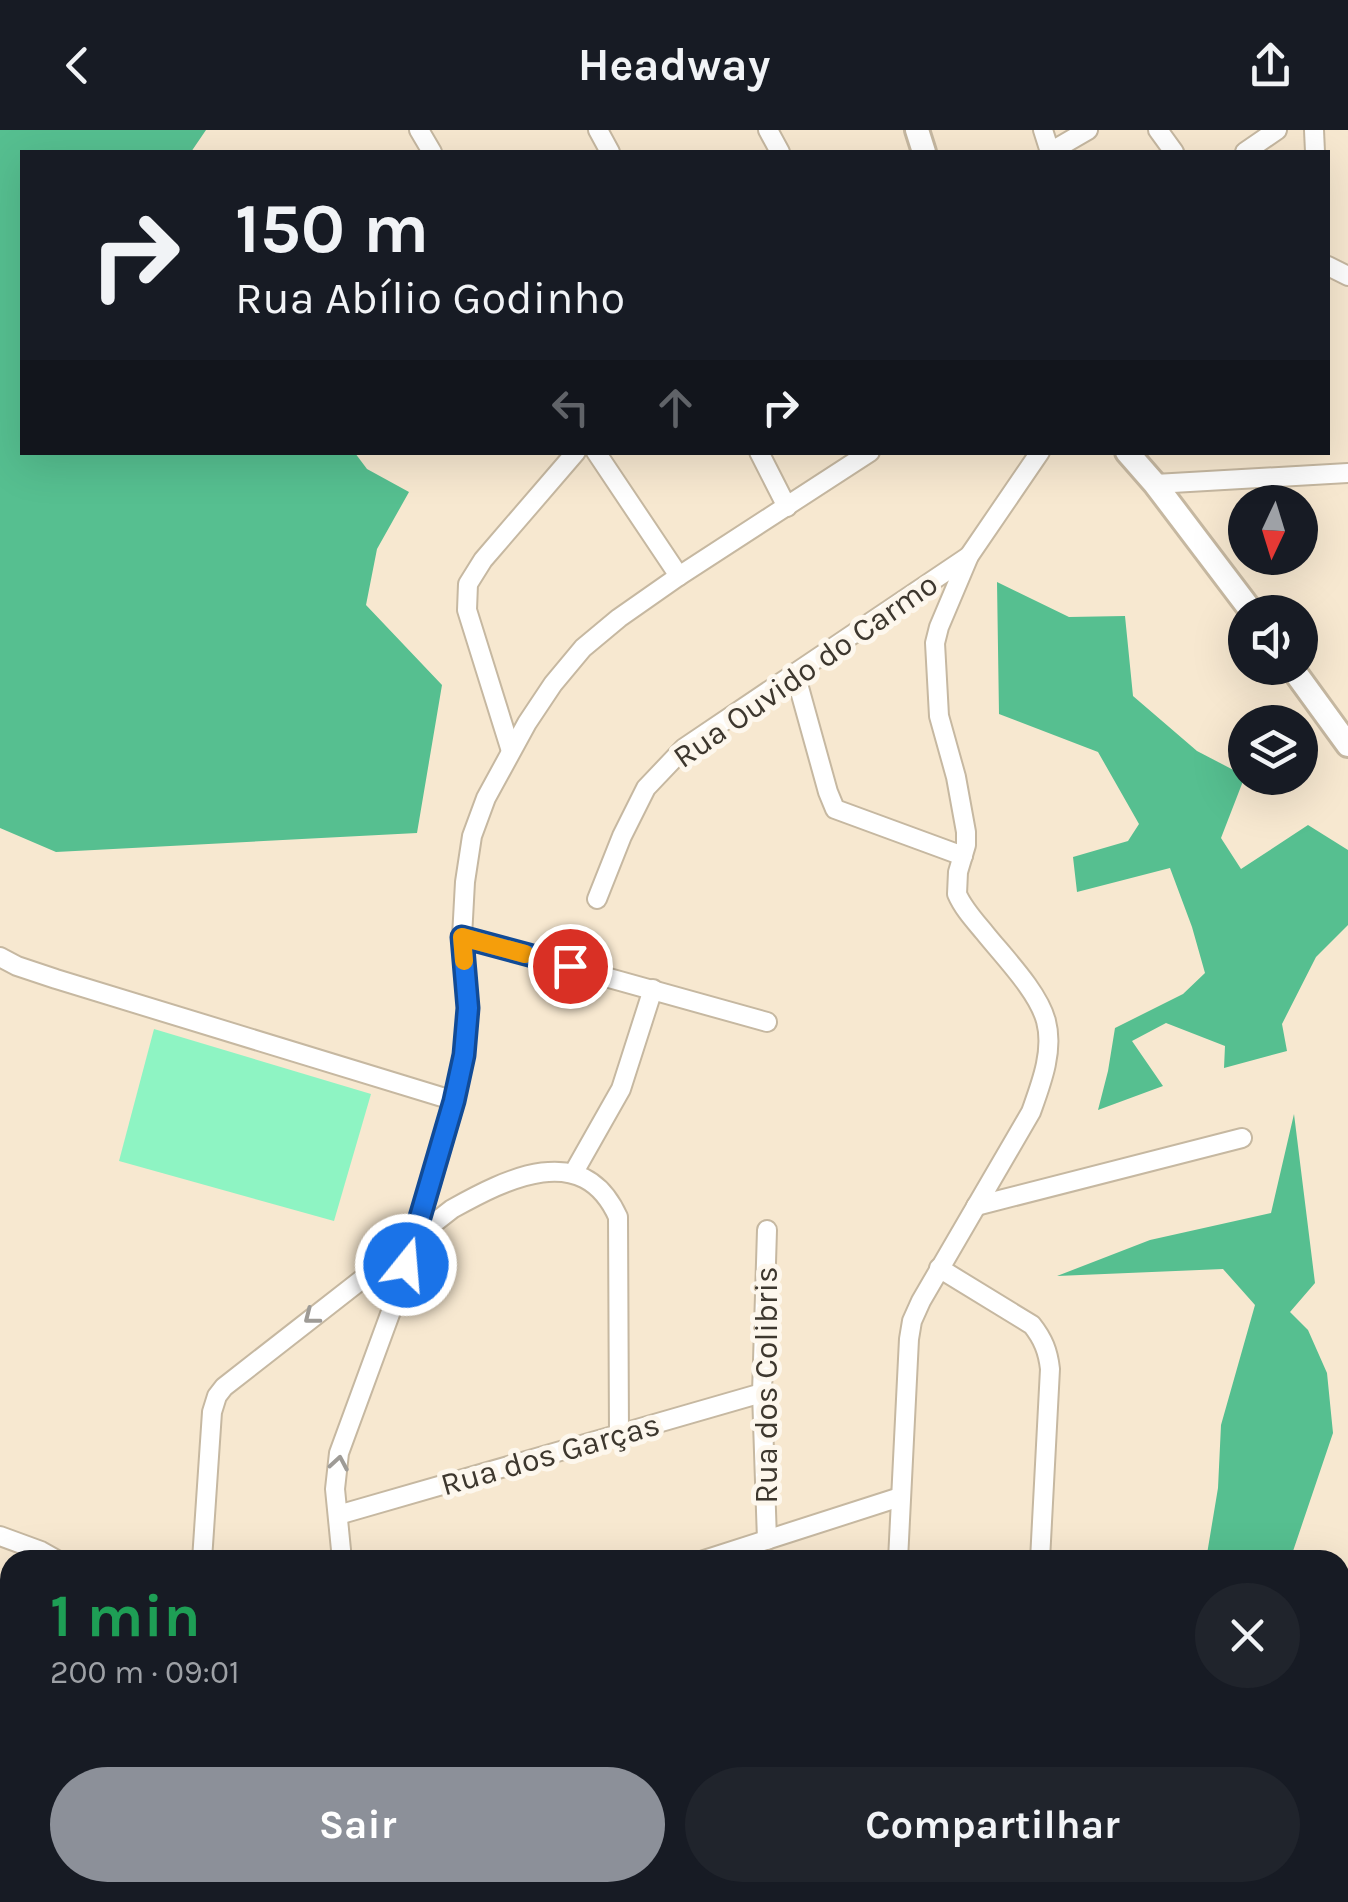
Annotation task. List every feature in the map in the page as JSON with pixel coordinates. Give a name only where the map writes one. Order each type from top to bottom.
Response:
[{"type":"street","points":[[1053,150],[1088,130]]},
{"type":"street","points":[[1248,150],[1277,130]]},
{"type":"street","points":[[511,751],[467,610],[468,584],[483,560],[573,455]]},
{"type":"street","points":[[598,455],[678,576]]},
{"type":"street","points":[[761,455],[787,506]]},
{"type":"street","points":[[341,1550],[336,1473],[339,1453],[416,1235],[464,1055],[468,1008],[462,937],[465,882],[472,836],[486,798],[553,684],[583,648],[678,576],[865,455]]},
{"type":"street","points":[[898,1550],[910,1331],[939,1268],[1031,1112],[1041,1085],[1048,1037],[1046,1018],[1032,992],[957,894],[966,832],[939,716],[935,665],[939,627],[969,556],[1038,455]]},
{"type":"street","points":[[1130,455],[1239,595]]},
{"type":"street","points":[[1155,484],[1348,473]]},
{"type":"street","name":"Rua Ouvido do Carmo","points":[[598,899],[646,788],[684,748],[969,556]]},
{"type":"street","points":[[796,673],[831,803],[838,811],[963,856]]},
{"type":"street","points":[[1304,685],[1348,745]]},
{"type":"street","points":[[462,937],[767,1022]]},
{"type":"street","points":[[0,957],[56,979],[454,1101]]},
{"type":"street","points":[[574,1172],[621,1089],[654,989]]},
{"type":"street","points":[[976,1206],[1242,1138]]},
{"type":"street","points":[[203,1550],[212,1412],[217,1396],[237,1374],[452,1209],[493,1187],[538,1174],[574,1172],[598,1188],[618,1217],[618,1434]]},
{"type":"street","name":"Rua dos Colibris","points":[[767,1230],[762,1393],[767,1540]]},
{"type":"street","points":[[939,1268],[1032,1325],[1042,1337],[1050,1369],[1041,1550]]},
{"type":"street","points":[[355,1283],[375,1280],[391,1295],[392,1310]]},
{"type":"street","name":"Rua dos Garças","points":[[338,1515],[762,1393]]},
{"type":"street","points":[[736,1550],[900,1497]]},
{"type":"street","points":[[0,1536],[38,1550]]},
{"type":"green space","points":[[0,130],[206,130],[192,150],[20,150],[20,455],[356,455],[367,469],[409,492],[377,549],[366,605],[442,685],[417,833],[56,852],[0,828]]},
{"type":"green space","points":[[997,582],[1069,617],[1125,616],[1133,696],[1197,751],[1228,767],[1228,795],[1238,795],[1221,838],[1241,869],[1308,825],[1348,850],[1348,925],[1316,957],[1282,1024],[1287,1051],[1224,1068],[1225,1046],[1166,1023],[1132,1041],[1163,1086],[1098,1110],[1115,1028],[1183,994],[1205,973],[1170,868],[1077,892],[1073,857],[1128,841],[1139,824],[1098,752],[999,714]]},
{"type":"green space","points":[[154,1029],[371,1094],[334,1221],[119,1161]]},
{"type":"green space","points":[[1294,1114],[1315,1283],[1290,1312],[1308,1330],[1327,1373],[1333,1433],[1293,1550],[1208,1550],[1218,1488],[1221,1425],[1255,1305],[1223,1269],[1057,1276],[1150,1240],[1271,1213]]},
{"type":"slow traffic","points":[[464,961],[462,937],[525,954]]},
{"type":"route","points":[[406,1265],[464,1055],[468,1008],[462,937],[570,966]]}]
